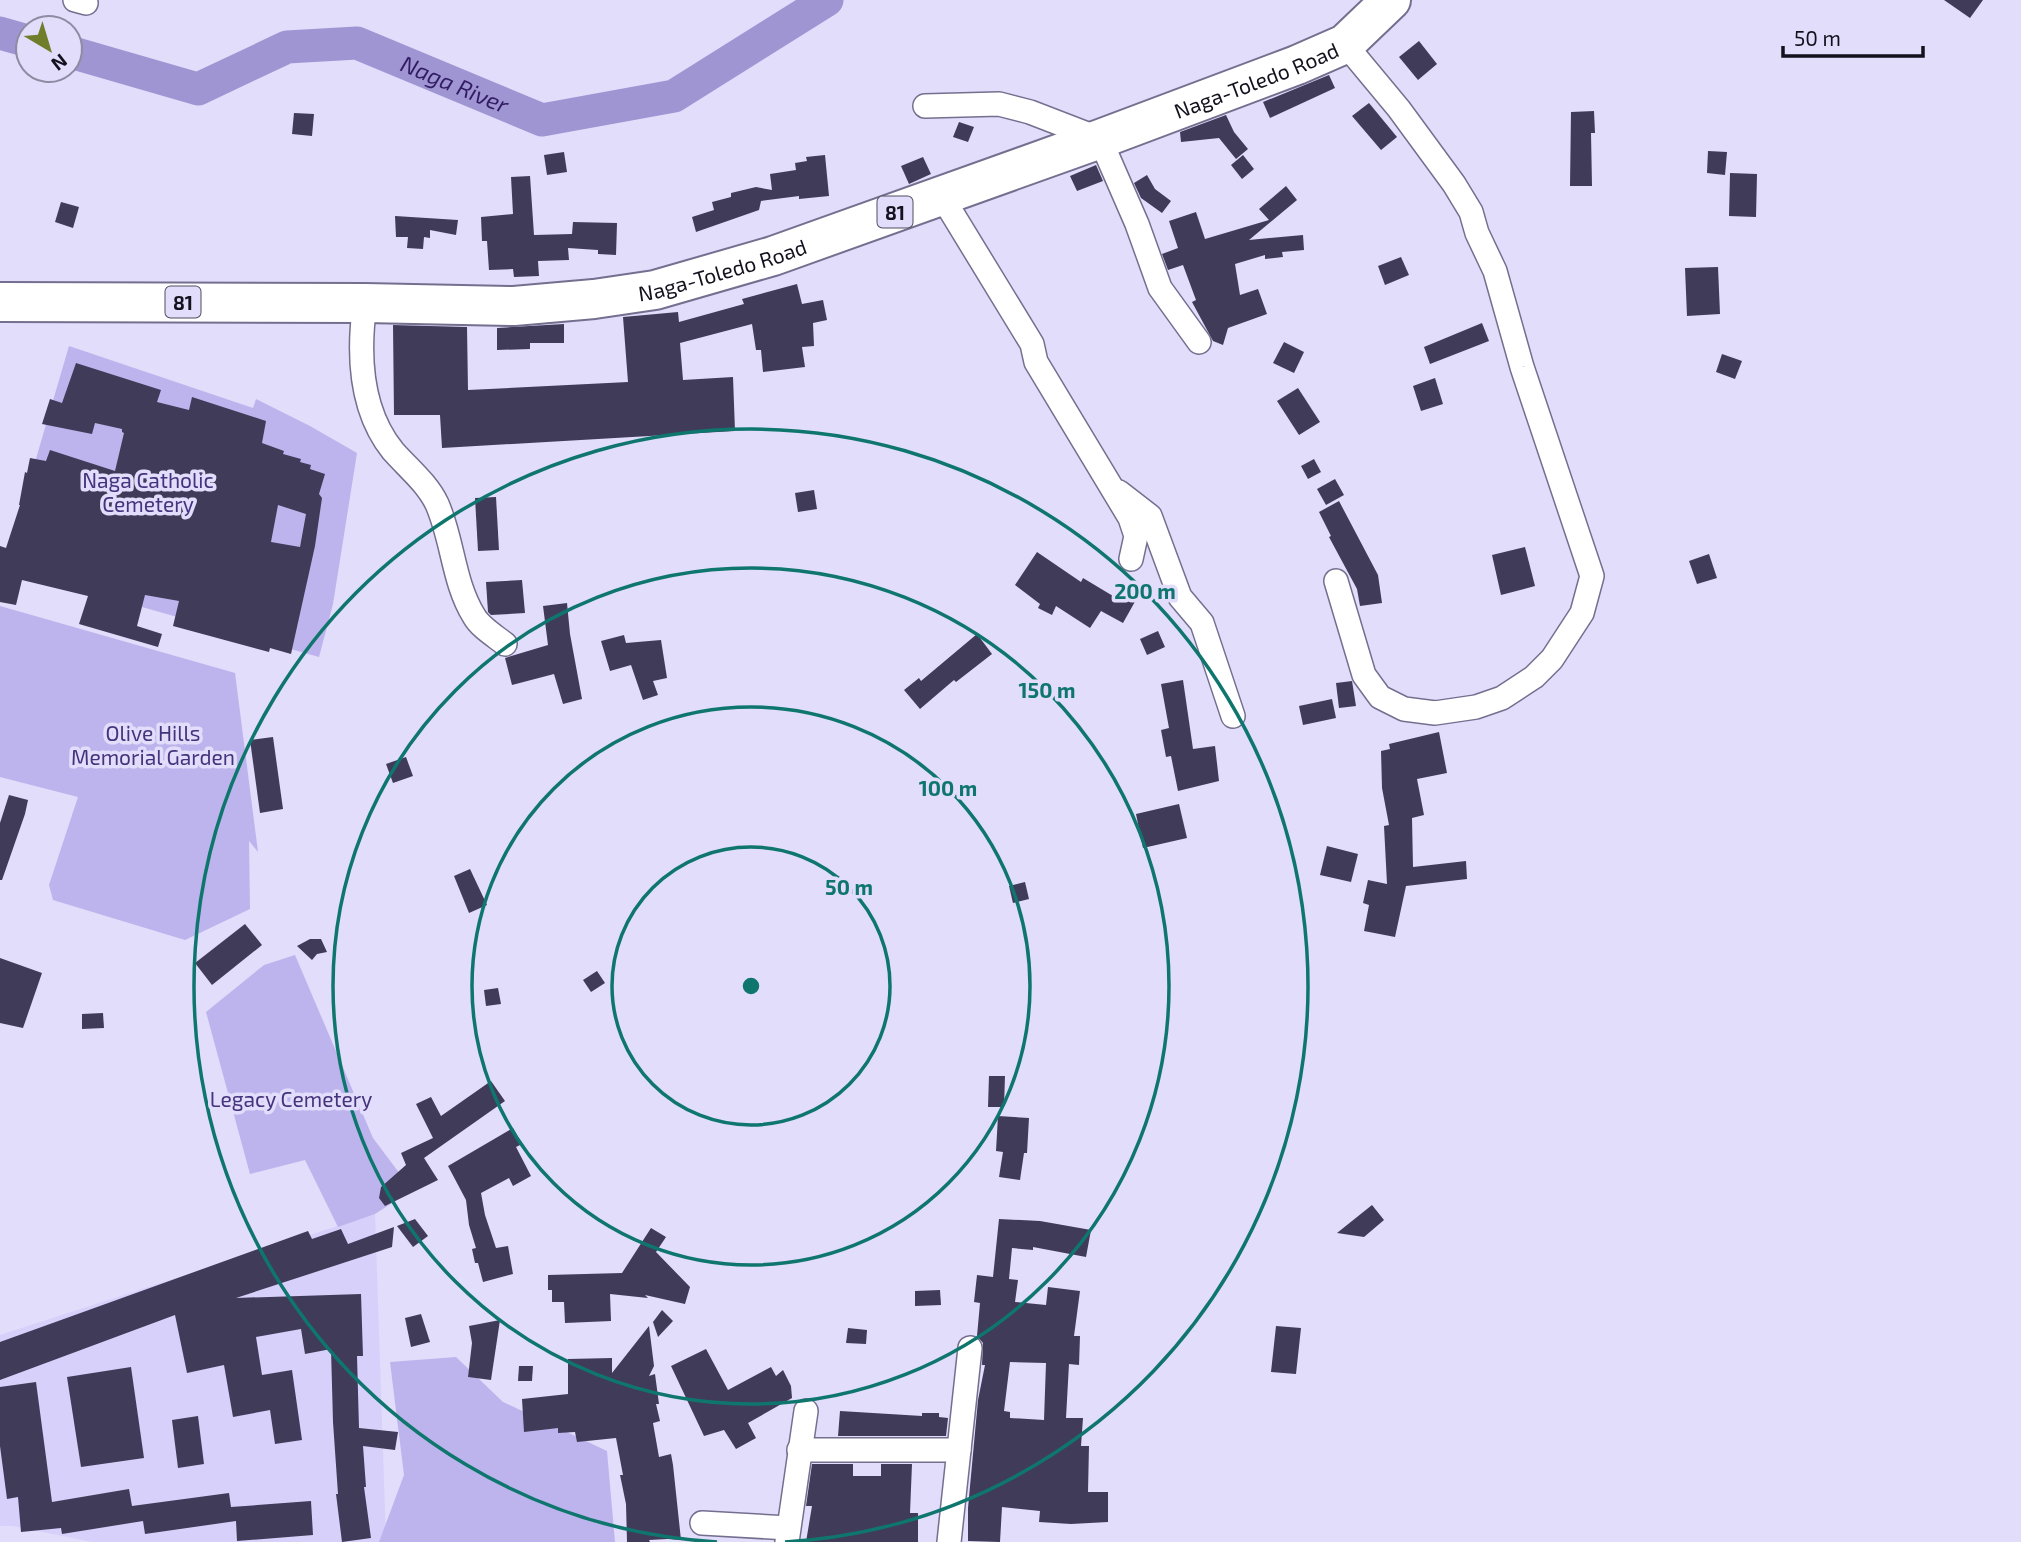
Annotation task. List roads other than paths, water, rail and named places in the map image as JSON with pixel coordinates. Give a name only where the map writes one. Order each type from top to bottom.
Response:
[{"type":"highway","name":"Naga-Toledo Road","points":[[0,302],[514,306],[655,290],[773,256],[1297,65],[1345,44],[1391,0]]},
{"type":"street","points":[[1336,582],[1364,675],[1380,697],[1404,709],[1435,713],[1476,707],[1502,698],[1534,677],[1552,659],[1582,613],[1591,576],[1522,368],[1495,271],[1477,233],[1471,212],[1454,184],[1399,109],[1345,44]]},
{"type":"street","points":[[925,106],[999,104],[1030,112],[1100,139],[1137,224],[1160,288],[1199,342]]},
{"type":"street","points":[[941,195],[1032,344],[1036,362],[1130,518],[1136,536],[1131,559]]},
{"type":"street","points":[[365,303],[361,329],[363,373],[369,409],[392,450],[436,501],[461,591],[475,618],[505,644]]},
{"type":"street","points":[[1109,483],[1150,516],[1180,597],[1202,623],[1233,716]]},
{"type":"street","points":[[949,1542],[970,1348]]},
{"type":"street","points":[[702,1523],[787,1535],[806,1411]]},
{"type":"street","points":[[799,1450],[959,1450]]},
{"type":"waterway","name":"Naga River","points":[[84,56],[198,89],[287,47],[357,43],[542,120],[674,96],[827,0]]},
{"type":"waterway","name":"Naga River","points":[[0,33],[14,37]]},
{"type":"park label","name":"Naga Catholic Cemetery","points":[[148,491]]},
{"type":"park label","name":"Olive Hills Memorial Garden","points":[[153,744]]},
{"type":"park label","name":"Legacy Cemetery","points":[[291,1098]]}]
